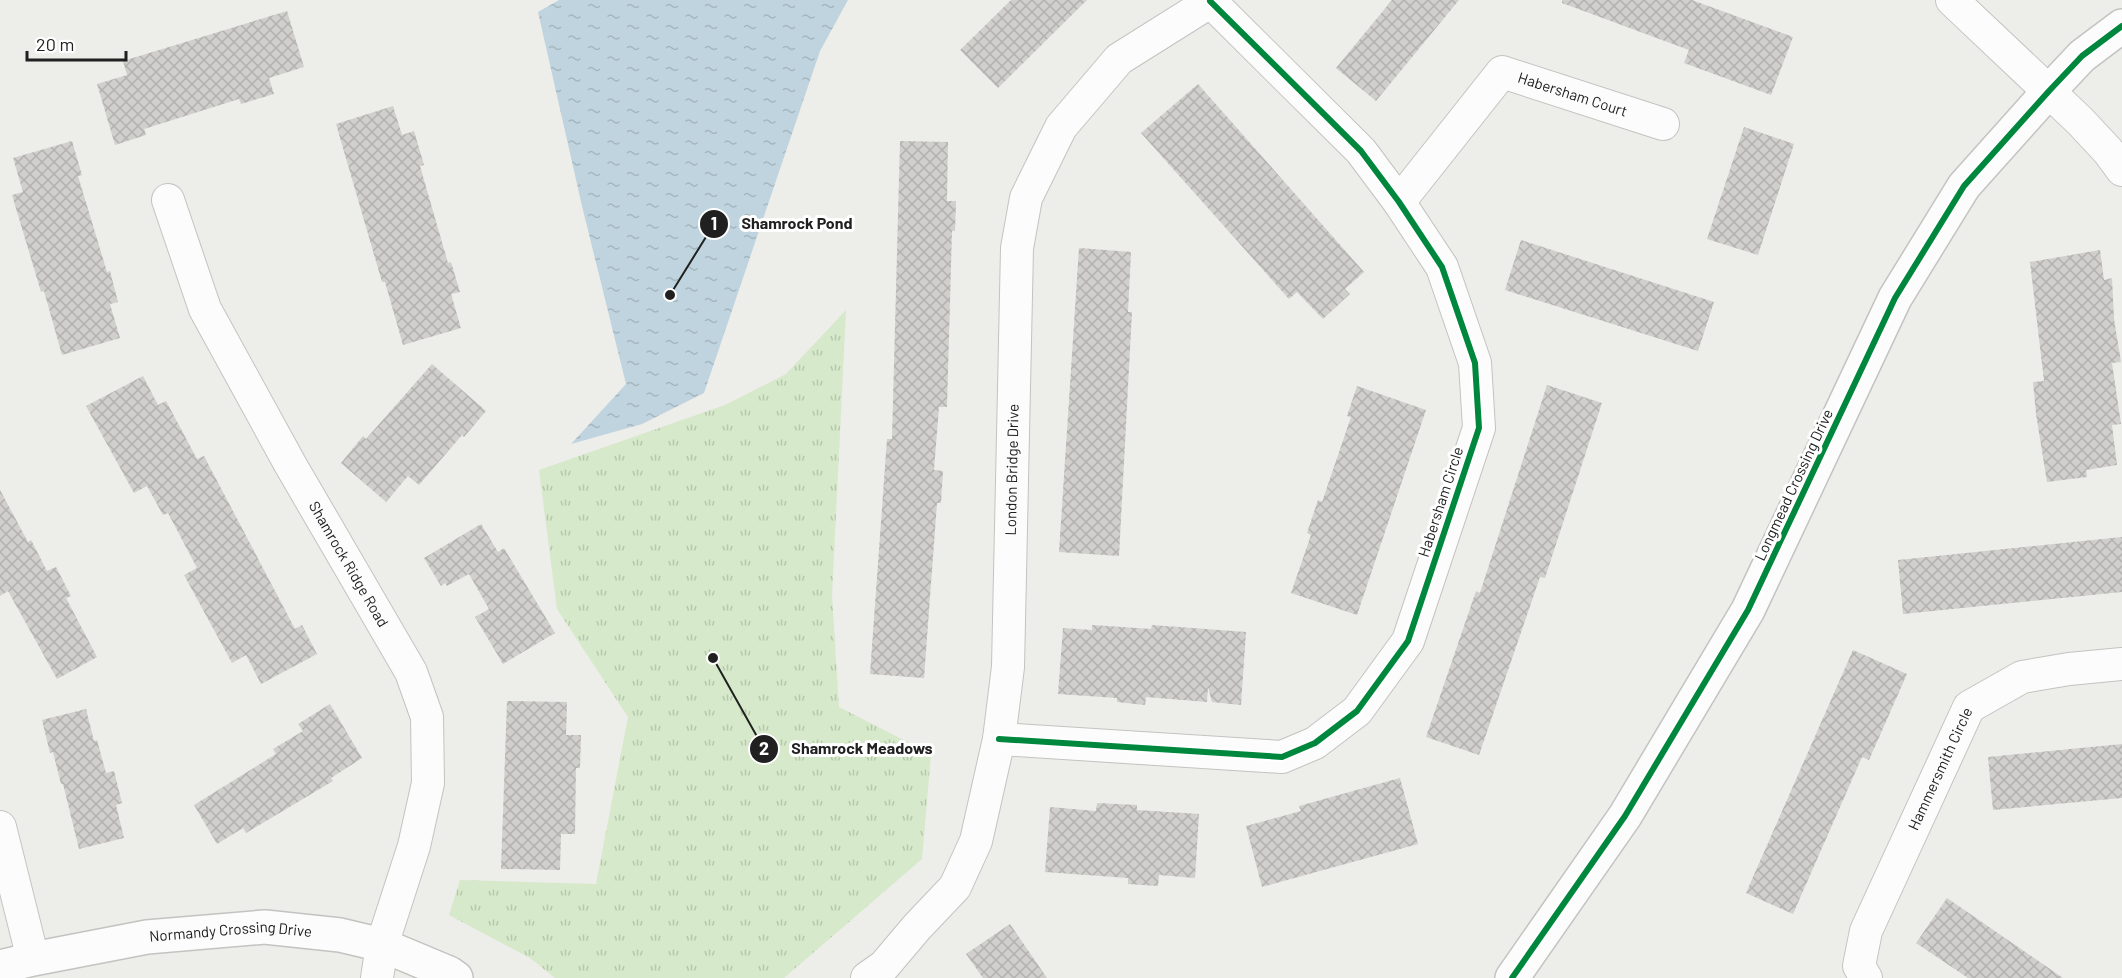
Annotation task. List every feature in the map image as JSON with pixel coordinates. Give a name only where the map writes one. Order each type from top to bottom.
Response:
[{"type":"street","points":[[1952,0],[2049,91],[2108,151],[2122,170]]},
{"type":"street","name":"Habersham Circle","points":[[999,739],[1282,757],[1315,743],[1358,711],[1408,641],[1479,428],[1475,363],[1442,267],[1399,202],[1361,151],[1212,1]]},
{"type":"street","name":"London Bridge Drive","points":[[867,978],[884,966],[916,927],[955,887],[976,842],[999,739],[1008,667],[1017,248],[1026,198],[1061,126],[1119,59],[1212,1]]},
{"type":"street","name":"Longmead Crossing Drive","points":[[1512,978],[1625,816],[1748,610],[1895,298],[1964,186],[2082,56],[2122,26]]},
{"type":"street","name":"Habersham Court","points":[[1399,202],[1502,72],[1663,124]]},
{"type":"street","name":"Shamrock Ridge Road","points":[[168,201],[205,309],[290,464],[411,672],[427,717],[428,783],[414,846],[382,945],[377,978]]},
{"type":"street","name":"Hammersmith Circle","points":[[1866,978],[1859,966],[1866,931],[1969,707],[2022,677],[2069,669],[2122,664]]},
{"type":"street","points":[[0,827],[33,959]]},
{"type":"street","name":"Normandy Crossing Drive","points":[[0,967],[147,937],[265,927],[340,935],[382,945],[456,978]]},
{"type":"green space","points":[[846,310],[832,595],[839,707],[931,754],[922,859],[784,978],[555,978],[530,958],[449,915],[460,880],[596,884],[628,717],[557,609],[539,470],[725,405],[786,374]]},
{"type":"water","points":[[559,0],[848,0],[820,51],[704,393],[642,424],[571,444],[626,384],[582,206],[538,12]]},
{"type":"building","points":[[1011,0],[1087,0],[998,88],[960,50]]},
{"type":"building","points":[[1392,0],[1459,0],[1376,101],[1336,68]]},
{"type":"building","points":[[1562,0],[1692,0],[1793,37],[1771,95],[1684,63],[1689,50],[1562,3]]},
{"type":"building","points":[[287,11],[304,67],[269,78],[274,94],[241,104],[239,99],[144,129],[146,135],[115,145],[97,84],[127,75],[123,61]]},
{"type":"building","points":[[1198,84],[1364,272],[1345,289],[1350,294],[1323,319],[1297,292],[1289,299],[1141,133]]},
{"type":"building","points":[[393,106],[402,135],[414,131],[424,165],[420,166],[448,263],[451,262],[460,292],[451,294],[461,328],[403,345],[385,282],[382,282],[336,124]]},
{"type":"building","points":[[1744,127],[1794,144],[1758,255],[1707,239]]},
{"type":"building","points":[[72,141],[82,175],[78,176],[118,302],[110,304],[120,338],[62,355],[44,291],[41,292],[12,195],[23,192],[13,158]]},
{"type":"building","points":[[900,141],[948,142],[947,201],[956,201],[955,231],[952,231],[947,407],[939,407],[934,470],[943,471],[941,503],[937,503],[924,678],[870,674],[887,439],[892,439]]},
{"type":"building","points":[[1521,240],[1714,302],[1698,351],[1505,290]]},
{"type":"building","points":[[1079,248],[1131,252],[1128,312],[1132,312],[1119,556],[1059,552]]},
{"type":"building","points":[[2100,250],[2104,280],[2112,278],[2114,319],[2121,362],[2112,363],[2121,424],[2112,425],[2117,465],[2086,470],[2087,477],[2047,482],[2033,382],[2044,381],[2030,262]]},
{"type":"building","points":[[432,364],[486,411],[419,485],[408,476],[386,502],[341,463],[363,436],[366,439]]},
{"type":"building","points":[[143,376],[158,405],[166,401],[197,459],[204,456],[295,629],[302,625],[317,654],[261,684],[246,655],[232,663],[184,575],[197,568],[168,513],[163,515],[147,486],[134,493],[86,406]]},
{"type":"building","points":[[1547,385],[1602,403],[1545,578],[1540,577],[1479,755],[1426,737],[1476,591],[1480,593]]},
{"type":"building","points":[[1357,386],[1426,410],[1357,615],[1291,593],[1311,535],[1307,533],[1318,500],[1322,502],[1351,417],[1347,416]]},
{"type":"building","points":[[0,490],[28,542],[31,540],[47,571],[56,567],[71,596],[66,598],[97,657],[57,679],[8,591],[0,596]]},
{"type":"building","points":[[481,524],[498,552],[504,548],[555,633],[503,664],[475,617],[489,609],[469,574],[447,586],[445,583],[441,586],[424,558]]},
{"type":"building","points":[[2122,537],[2122,592],[1903,614],[1898,560]]},
{"type":"building","points":[[1092,625],[1151,629],[1152,625],[1246,632],[1241,705],[1212,702],[1208,687],[1207,702],[1146,697],[1145,705],[1117,702],[1117,698],[1058,694],[1063,628],[1092,630]]},
{"type":"building","points":[[1853,650],[1907,674],[1869,760],[1862,757],[1793,914],[1746,893]]},
{"type":"building","points":[[507,701],[567,702],[566,735],[581,735],[580,768],[576,768],[575,834],[561,834],[560,870],[501,869]]},
{"type":"building","points":[[330,704],[362,758],[331,778],[333,781],[246,833],[243,828],[217,844],[194,805],[276,754],[273,749],[303,731],[298,724]]},
{"type":"building","points":[[86,709],[94,741],[97,740],[106,773],[114,771],[122,803],[116,805],[124,838],[79,849],[63,784],[61,784],[53,752],[50,753],[42,720]]},
{"type":"building","points":[[2122,744],[2122,798],[1993,810],[1988,757]]},
{"type":"building","points":[[1400,778],[1418,844],[1262,887],[1246,826],[1301,811],[1299,806]]},
{"type":"building","points":[[1097,803],[1137,805],[1137,810],[1199,814],[1195,878],[1159,875],[1158,886],[1128,884],[1128,878],[1045,872],[1050,807],[1096,811]]},
{"type":"building","points":[[1947,898],[2063,978],[1968,978],[1916,943]]},
{"type":"building","points":[[1010,924],[1047,978],[983,978],[966,954]]},
{"type":"cycle path","points":[[999,739],[1282,757],[1315,743],[1357,711],[1408,641],[1479,428],[1475,363],[1442,267],[1399,202],[1361,151],[1210,1]]},
{"type":"cycle path","points":[[1512,978],[1625,816],[1748,610],[1895,298],[1964,186],[2082,56],[2122,26]]},
{"type":"place","name":"Shamrock Pond","points":[[670,295]]},
{"type":"place","name":"Shamrock Meadows","points":[[713,658]]}]
